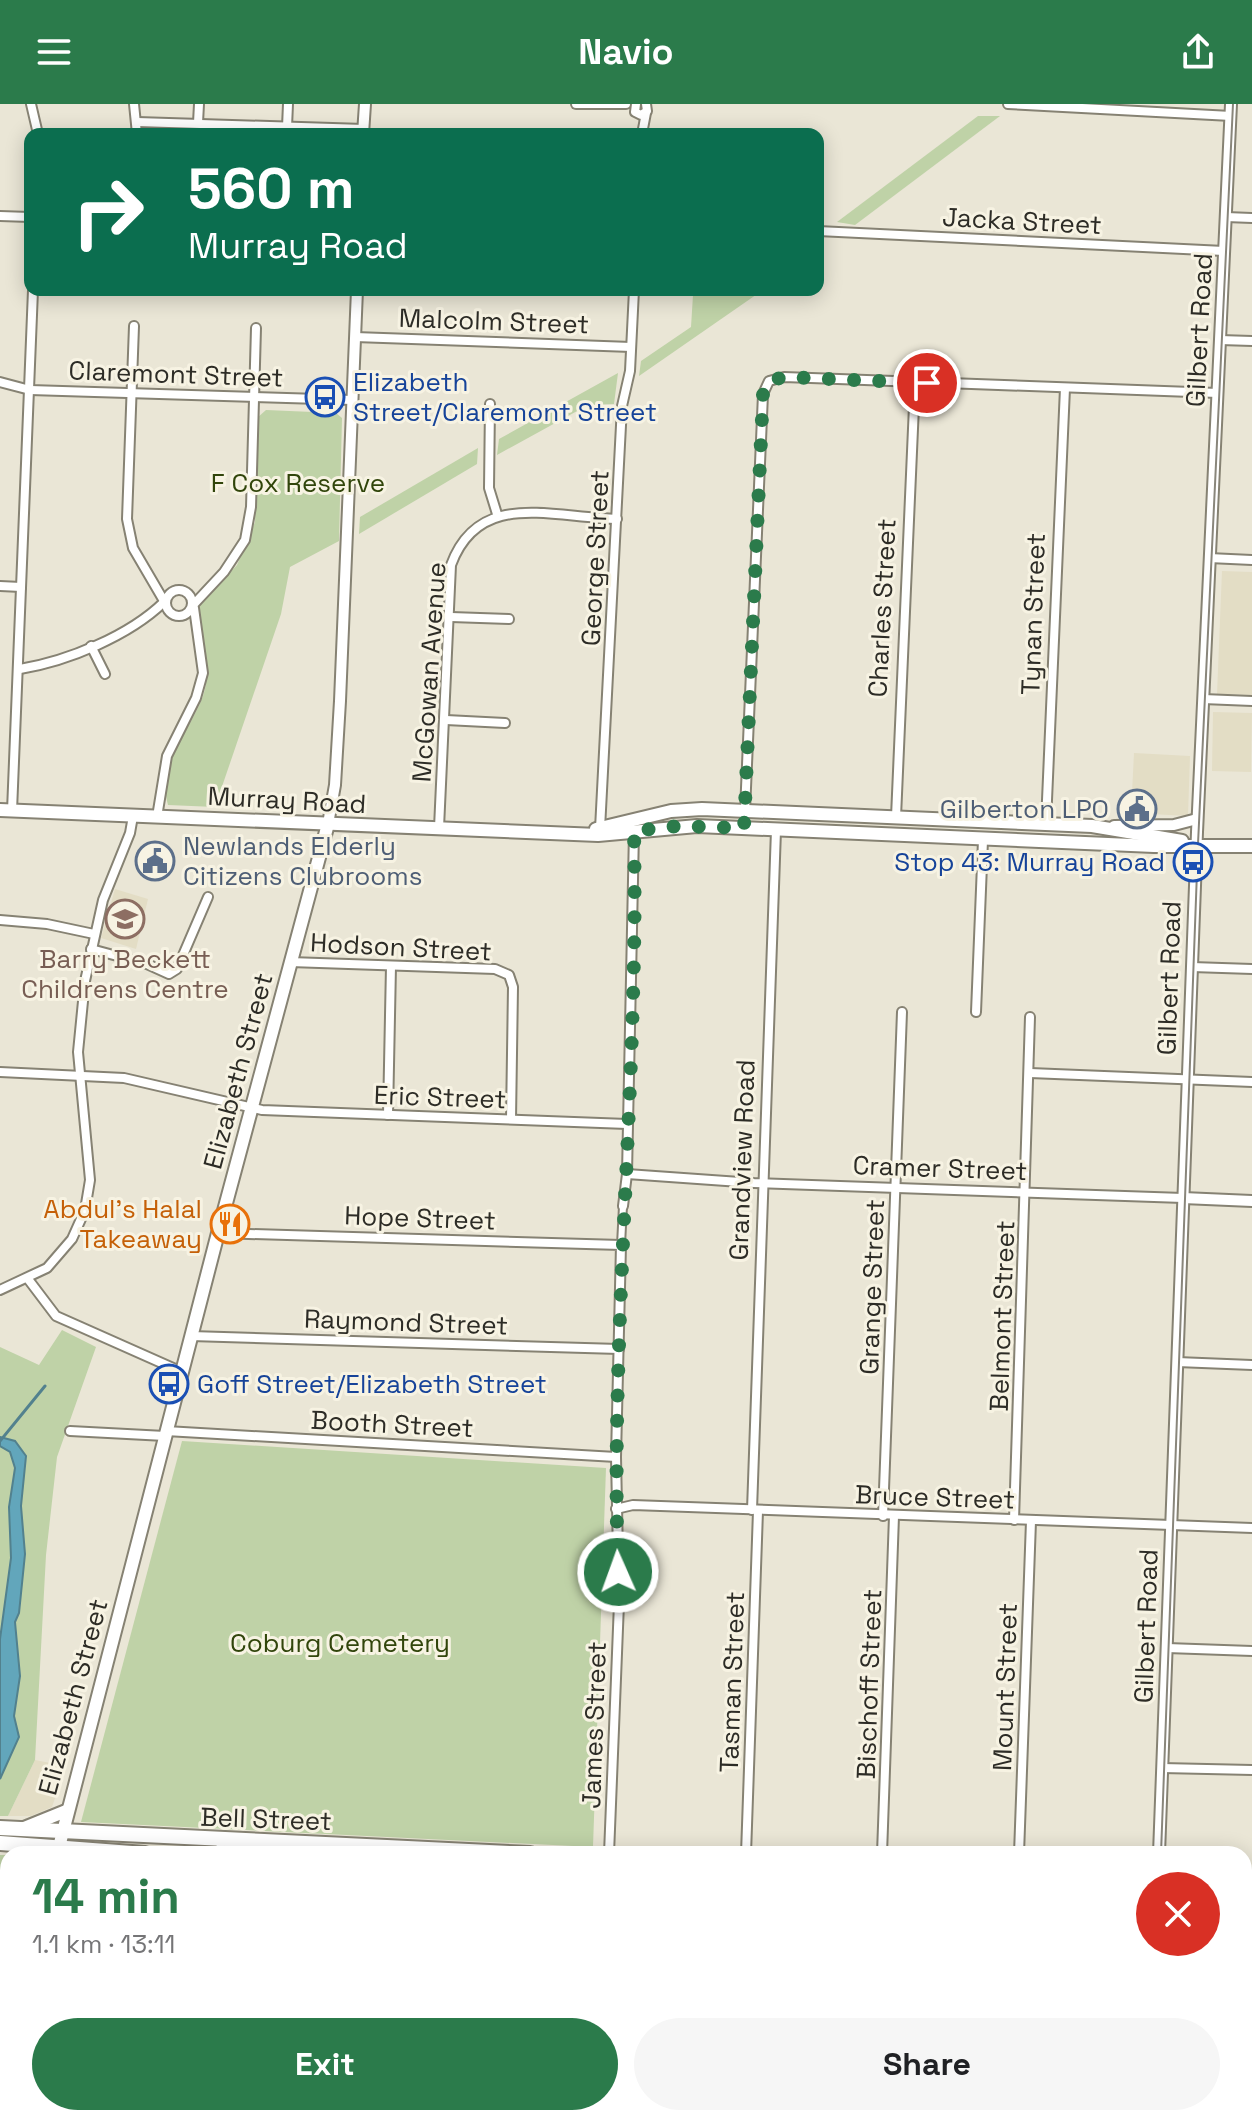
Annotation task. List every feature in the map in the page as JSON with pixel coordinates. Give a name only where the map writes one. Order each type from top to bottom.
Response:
[{"type":"highway","name":"Bell Street","points":[[0,1828],[19,1829],[79,1846]]},
{"type":"highway","name":"Bell Street","points":[[0,1843],[60,1840],[197,1846]]},
{"type":"main road","name":"Murray Road","points":[[573,833],[686,809],[1092,826],[1194,844]]},
{"type":"main road","name":"Murray Road","points":[[6,811],[598,835],[678,826],[1154,846],[1252,846]]},
{"type":"main road","points":[[744,828],[745,811]]},
{"type":"main road","name":"Grandview Road","points":[[776,830],[777,812]]},
{"type":"main road","name":"Charles Street","points":[[895,835],[896,817]]},
{"type":"main road","points":[[983,840],[984,820]]},
{"type":"main road","name":"Tynan Street","points":[[1045,842],[1046,823]]},
{"type":"main road","name":"Elizabeth Street","points":[[60,1840],[328,824]]},
{"type":"main road","points":[[19,1829],[66,1811]]},
{"type":"street","points":[[31,104],[37,128]]},
{"type":"street","points":[[134,104],[137,128]]},
{"type":"street","points":[[198,123],[199,104]]},
{"type":"street","points":[[287,127],[288,104]]},
{"type":"street","points":[[364,128],[365,104]]},
{"type":"street","points":[[576,104],[626,104]]},
{"type":"street","points":[[614,105],[641,110],[660,104]]},
{"type":"street","points":[[1008,104],[1231,116]]},
{"type":"street","name":"Gilbert Road","points":[[1159,1846],[1194,844],[1231,104]]},
{"type":"street","points":[[137,122],[306,128]]},
{"type":"street","points":[[0,216],[24,217]]},
{"type":"street","points":[[1226,217],[1252,218]]},
{"type":"street","name":"Jacka Street","points":[[824,231],[1224,251]]},
{"type":"street","points":[[6,811],[20,669],[33,296]]},
{"type":"street","name":"Elizabeth Street","points":[[328,824],[337,759],[357,296]]},
{"type":"street","name":"George Street","points":[[600,829],[622,406],[631,347],[634,296]]},
{"type":"street","points":[[134,326],[127,519],[133,548],[170,611]]},
{"type":"street","points":[[181,614],[194,606],[236,557],[248,525],[256,328]]},
{"type":"street","name":"Malcolm Street","points":[[355,337],[631,347]]},
{"type":"street","points":[[1220,340],[1252,341]]},
{"type":"street","points":[[745,811],[763,394],[769,381],[784,377],[1218,393]]},
{"type":"street","name":"Claremont Street","points":[[0,382],[30,390],[352,400]]},
{"type":"street","name":"Charles Street","points":[[896,817],[915,383]]},
{"type":"street","name":"Tynan Street","points":[[1046,823],[1065,388]]},
{"type":"street","points":[[490,404],[489,488],[497,514],[617,519]]},
{"type":"street","name":"McGowan Avenue","points":[[439,828],[451,565],[459,543],[479,524],[497,514]]},
{"type":"street","points":[[1209,558],[1252,560]]},
{"type":"street","points":[[151,575],[174,591],[187,594],[216,579]]},
{"type":"street","points":[[0,586],[21,587]]},
{"type":"street","points":[[143,621],[174,591]]},
{"type":"street","points":[[157,817],[167,756],[200,685],[203,662],[194,606],[187,594]]},
{"type":"street","points":[[20,669],[50,663],[170,611],[181,614],[199,640]]},
{"type":"street","points":[[451,617],[509,619]]},
{"type":"street","points":[[91,646],[105,674]]},
{"type":"street","points":[[1203,699],[1252,701]]},
{"type":"street","points":[[446,720],[505,723]]},
{"type":"street","points":[[0,1290],[47,1268],[72,1239],[85,1210],[90,1180],[79,1076],[78,1034],[94,934],[103,900],[130,833],[133,816]]},
{"type":"street","points":[[1092,826],[1166,826],[1197,819]]},
{"type":"street","name":"Grandview Road","points":[[755,1510],[776,830]]},
{"type":"street","name":"James Street","points":[[609,1846],[619,1603],[616,1457],[621,1245],[627,1174],[634,831]]},
{"type":"street","points":[[976,1012],[983,840]]},
{"type":"street","points":[[91,949],[147,964],[169,974],[177,969],[208,897]]},
{"type":"street","points":[[0,920],[47,924],[94,934]]},
{"type":"street","name":"Hodson Street","points":[[290,962],[495,969],[509,975],[513,987],[511,1119]]},
{"type":"street","points":[[388,1115],[391,966]]},
{"type":"street","points":[[1192,967],[1252,969]]},
{"type":"street","name":"Grange Street","points":[[883,1516],[902,1012]]},
{"type":"street","name":"Belmont Street","points":[[1014,1520],[1030,1017]]},
{"type":"street","name":"Eric Street","points":[[0,1072],[124,1078],[264,1110],[627,1124]]},
{"type":"street","points":[[1030,1073],[1252,1082]]},
{"type":"street","name":"Cramer Street","points":[[627,1174],[763,1184],[1252,1201]]},
{"type":"street","name":"Hope Street","points":[[218,1233],[621,1245]]},
{"type":"street","points":[[28,1279],[56,1316],[182,1372]]},
{"type":"street","name":"Raymond Street","points":[[191,1336],[619,1349]]},
{"type":"street","points":[[1177,1362],[1252,1365]]},
{"type":"street","name":"Booth Street","points":[[70,1431],[616,1457]]},
{"type":"street","name":"Bruce Street","points":[[616,1509],[633,1505],[1252,1528]]},
{"type":"street","name":"Tasman Street","points":[[746,1846],[755,1510]]},
{"type":"street","name":"Bischoff Street","points":[[882,1846],[894,1516]]},
{"type":"street","name":"Mount Street","points":[[1019,1846],[1031,1521]]},
{"type":"street","points":[[1167,1648],[1252,1651]]},
{"type":"street","points":[[1162,1768],[1252,1770]]},
{"type":"street","points":[[787,2126],[883,2126]]},
{"type":"shaded area","points":[[1222,571],[1252,572],[1252,695],[1217,694]]},
{"type":"shaded area","points":[[1213,712],[1252,713],[1251,772],[1212,771]]},
{"type":"shaded area","points":[[1134,753],[1190,756],[1188,816],[1131,813]]},
{"type":"shaded area","name":"Barry Beckett Childrens Centre","points":[[115,889],[148,899],[136,949],[101,938]]},
{"type":"shaded area","points":[[35,1760],[66,1766],[52,1807],[31,1816],[8,1816]]},
{"type":"green space","points":[[978,116],[1000,116],[855,225],[837,222]]},
{"type":"green space","points":[[693,296],[754,296],[639,376],[641,361],[691,327]]},
{"type":"green space","points":[[618,373],[614,404],[588,405],[497,455],[499,439]]},
{"type":"green space","name":"F Cox Reserve","points":[[266,410],[336,413],[342,418],[339,541],[290,567],[281,614],[215,807],[168,805],[166,790],[170,762],[206,684],[200,604],[237,565],[255,522],[257,418]]},
{"type":"green space","points":[[478,448],[477,464],[359,534],[360,517]]},
{"type":"green space","points":[[62,1330],[96,1347],[57,1457],[46,1555],[35,1760],[8,1816],[0,1816],[0,1347],[39,1365]]},
{"type":"green space","name":"Coburg Cemetery","points":[[182,1441],[606,1468],[593,1846],[81,1822]]},
{"type":"water","points":[[0,1437],[15,1441],[26,1456],[21,1506],[25,1554],[19,1613],[15,1622],[20,1676],[14,1716],[19,1737],[0,1779],[0,1639],[11,1558],[9,1507],[15,1468],[10,1452],[0,1446]]},
{"type":"waterway","points":[[0,1441],[45,1386]]},
{"type":"tram line","points":[[1161,1846],[1198,844],[1233,104]]},
{"type":"place","name":"Elizabeth Street/Claremont Street","points":[[325,397]]},
{"type":"place","name":"Gilberton LPO","points":[[1137,809]]},
{"type":"place","name":"Newlands Elderly Citizens Clubrooms","points":[[155,861]]},
{"type":"place","name":"Stop 43: Murray Road","points":[[1193,862]]},
{"type":"place","name":"Barry Beckett Childrens Centre","points":[[125,919]]},
{"type":"place","name":"Abdul's Halal Takeaway","points":[[230,1224]]},
{"type":"place","name":"Goff Street/Elizabeth Street","points":[[169,1384]]},
{"type":"route","points":[[618,1572],[616,1457],[621,1245],[627,1174],[634,831],[678,826],[744,828],[763,394],[769,381],[784,377],[927,383]]}]
